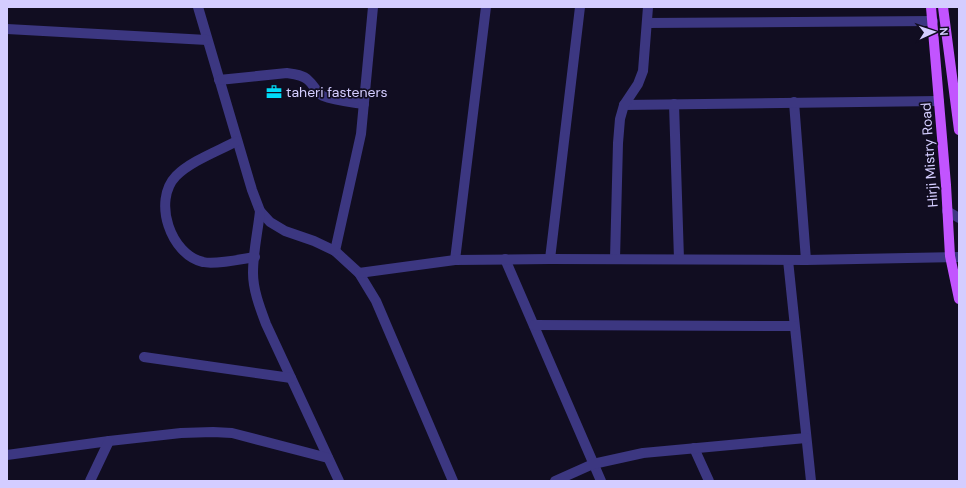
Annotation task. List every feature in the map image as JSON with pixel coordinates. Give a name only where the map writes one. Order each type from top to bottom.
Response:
[{"type":"main road","name":"Hirji Mistry Road","points":[[931,7],[947,212],[959,299]]},
{"type":"main road","points":[[943,7],[959,130]]},
{"type":"street","points":[[198,7],[237,141],[260,211],[270,222],[285,231],[314,240],[335,251],[359,273],[376,301],[453,481]]},
{"type":"street","points":[[335,251],[361,134],[373,7]]},
{"type":"street","points":[[455,260],[486,7]]},
{"type":"street","points":[[550,259],[580,7]]},
{"type":"street","points":[[615,260],[620,119],[624,105],[638,84],[643,71],[648,7]]},
{"type":"street","points":[[647,23],[933,21]]},
{"type":"street","points":[[7,29],[207,40]]},
{"type":"street","points":[[219,80],[287,73],[297,74],[308,80],[322,95],[364,104]]},
{"type":"street","points":[[624,105],[939,100]]},
{"type":"street","points":[[794,102],[806,260]]},
{"type":"street","points":[[674,104],[679,259]]},
{"type":"street","points":[[237,141],[189,166],[175,177],[169,188],[165,201],[166,218],[170,232],[180,246],[192,258],[204,263],[231,262],[255,257]]},
{"type":"street","points":[[260,211],[253,273],[259,304],[266,324],[339,481]]},
{"type":"street","points":[[947,212],[959,218]]},
{"type":"street","points":[[359,273],[455,260],[806,260],[954,257]]},
{"type":"street","points":[[505,259],[601,481]]},
{"type":"street","points":[[788,260],[811,481]]},
{"type":"street","points":[[534,325],[794,326]]},
{"type":"street","points":[[144,357],[291,378]]},
{"type":"street","points":[[7,455],[108,441],[181,433],[213,432],[232,433],[328,458]]},
{"type":"street","points":[[555,481],[593,464],[643,453],[806,438]]},
{"type":"street","points":[[90,481],[108,441]]},
{"type":"street","points":[[694,448],[709,481]]},
{"type":"place","name":"taheri fasteners","points":[[274,92]]}]
